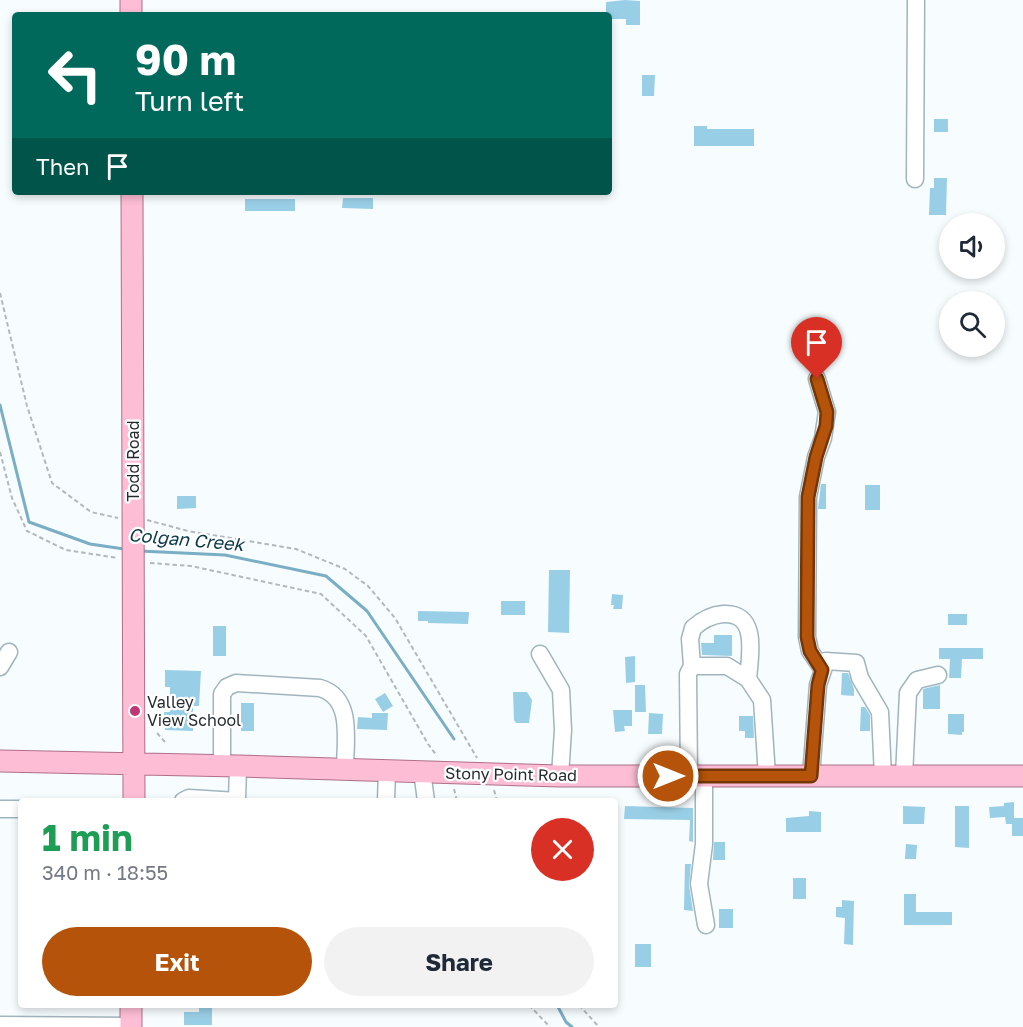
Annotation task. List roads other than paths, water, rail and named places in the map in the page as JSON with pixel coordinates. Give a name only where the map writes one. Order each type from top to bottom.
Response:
[{"type":"main road","name":"Todd Road","points":[[132,195],[134,798]]},
{"type":"main road","name":"Stony Point Road","points":[[0,761],[484,772],[560,776],[1023,776]]},
{"type":"lane","points":[[915,179],[916,0]]},
{"type":"lane","points":[[817,379],[827,412],[826,426],[816,457],[808,497],[807,637],[810,651],[822,670]]},
{"type":"lane","points":[[706,925],[699,884],[704,844],[688,674],[692,666],[690,639],[693,628],[713,615],[729,614],[741,617],[747,623],[751,645],[748,678]]},
{"type":"lane","points":[[540,654],[561,690],[563,730],[560,776]]},
{"type":"lane","points":[[811,776],[813,724],[818,685],[826,661],[856,663],[860,678],[880,712],[893,776]]},
{"type":"lane","points":[[692,666],[727,666],[748,678],[762,700],[767,776]]},
{"type":"lane","points":[[893,776],[908,693],[917,680],[938,675]]},
{"type":"lane","points":[[236,798],[230,766],[222,694],[227,687],[236,683],[320,688],[331,692],[339,700],[345,716],[345,769]]},
{"type":"lane","points":[[386,798],[387,770]]},
{"type":"lane","points":[[422,771],[426,798]]},
{"type":"lane","points":[[0,809],[18,809]]},
{"type":"lane","points":[[0,1025],[131,1019]]},
{"type":"waterway","name":"Colgan Creek","points":[[0,405],[29,522],[90,544],[124,549]]},
{"type":"waterway","name":"Colgan Creek","points":[[140,551],[225,555],[326,576],[367,611],[454,739]]},
{"type":"waterway","name":"Colgan Creek","points":[[559,1008],[566,1022],[572,1027]]},
{"type":"place","name":"Valley View School","points":[[135,711]]}]
